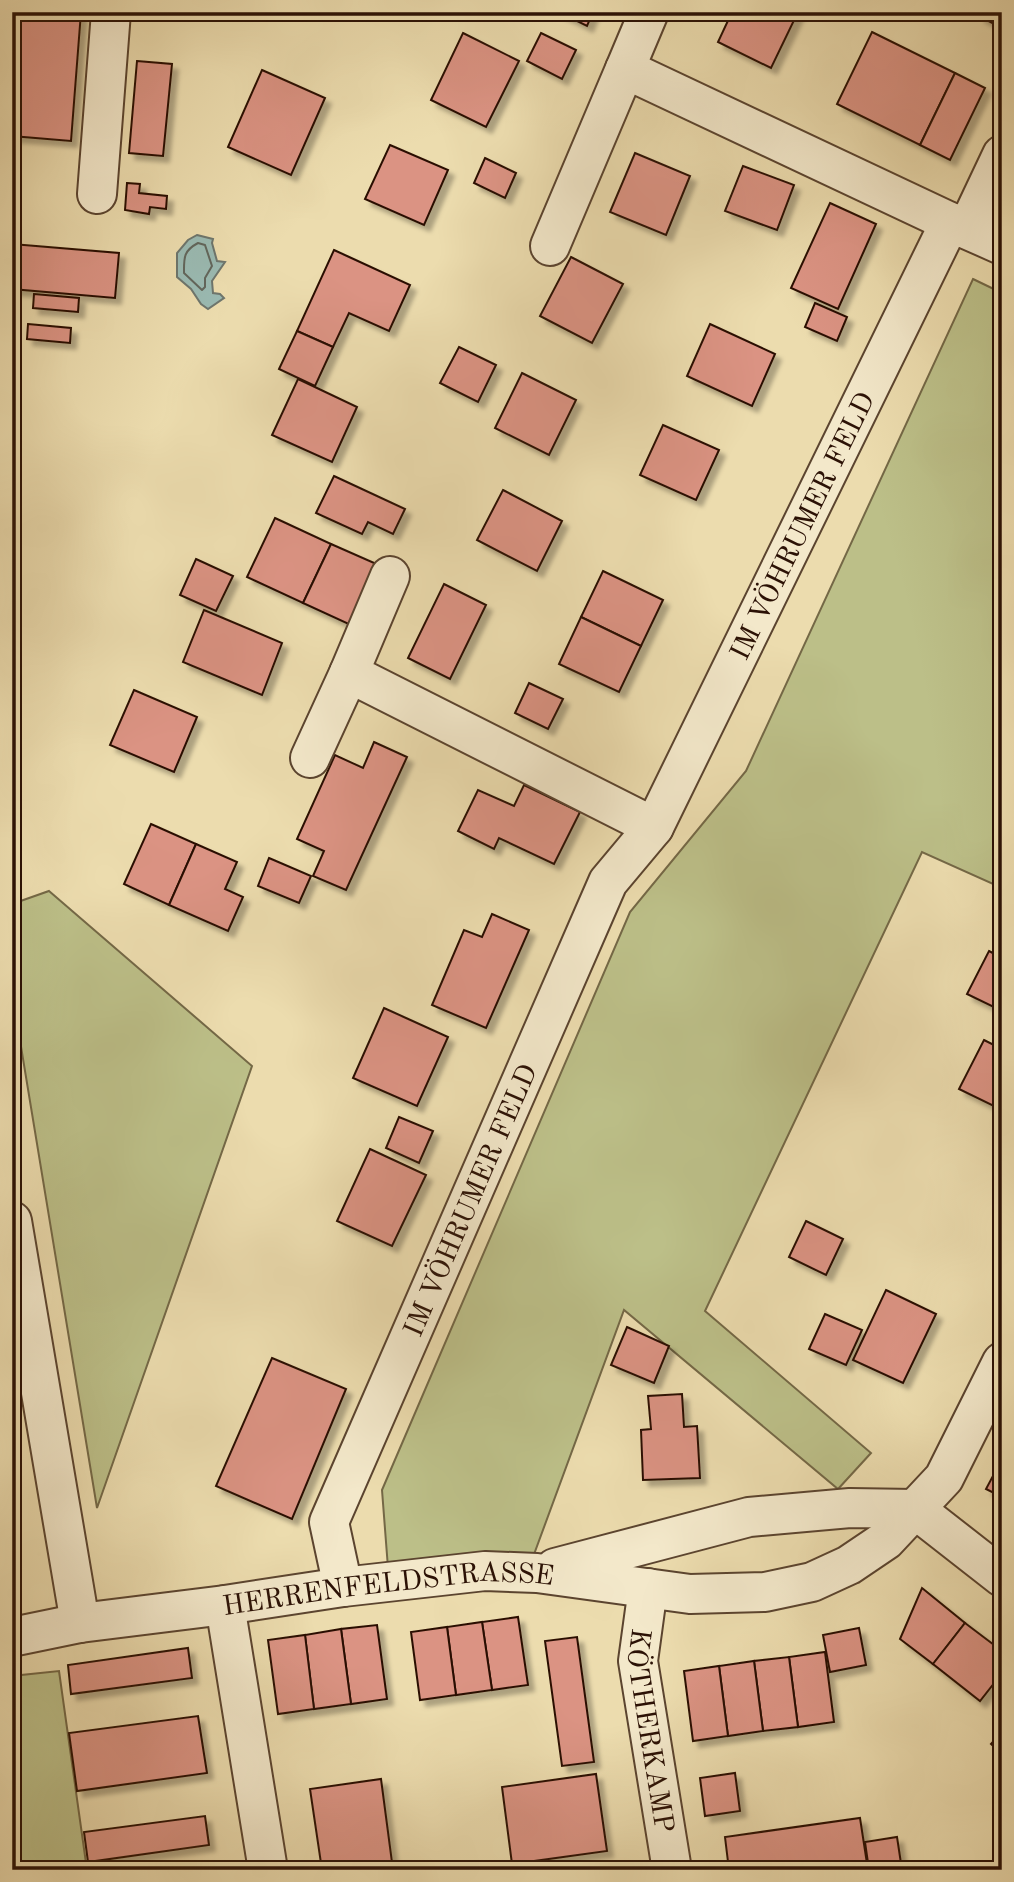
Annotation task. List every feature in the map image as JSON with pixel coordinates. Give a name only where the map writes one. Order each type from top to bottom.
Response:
[{"type":"street","points":[[97,194],[111,12]]},
{"type":"street","points":[[550,246],[649,12]]},
{"type":"street","points":[[625,69],[1002,245]]},
{"type":"street","name":"IM VÖHRUMER FELD","points":[[343,1587],[329,1522],[608,882],[654,827],[959,226],[1002,155]]},
{"type":"street","points":[[310,758],[390,576]]},
{"type":"street","points":[[349,673],[654,827]]},
{"type":"street","points":[[12,1221],[80,1623]]},
{"type":"street","name":"HERRENFELDSTRASSE","points":[[12,1637],[80,1623],[485,1570],[537,1573],[690,1594],[765,1592],[812,1582],[849,1565],[886,1540],[944,1478],[1002,1362]]},
{"type":"street","points":[[537,1573],[749,1517],[850,1508],[915,1509],[1002,1577]]},
{"type":"street","name":"KÖTHERKAMP","points":[[648,1588],[638,1661],[672,1870]]},
{"type":"street","points":[[225,1605],[268,1870]]},
{"type":"green space","points":[[973,279],[1002,293],[1002,888],[922,852],[705,1311],[871,1453],[838,1489],[624,1310],[533,1557],[388,1568],[382,1490],[630,912],[746,771]]},
{"type":"green space","points":[[49,891],[252,1066],[97,1508],[12,992],[12,904]]},
{"type":"green space","points":[[59,1671],[87,1870],[12,1870],[12,1676]]},
{"type":"water","points":[[197,235],[213,239],[217,261],[225,262],[212,281],[213,293],[224,298],[208,309],[177,277],[177,253],[188,240]]},
{"type":"building","points":[[12,12],[81,12],[71,141],[12,136]]},
{"type":"building","points":[[559,12],[593,12],[587,26]]},
{"type":"building","points":[[732,12],[798,12],[771,68],[718,42]]},
{"type":"building","points":[[981,12],[1002,12],[1002,28],[979,16]]},
{"type":"building","points":[[872,32],[955,73],[920,145],[837,104]]},
{"type":"building","points":[[463,33],[519,61],[486,127],[431,100]]},
{"type":"building","points":[[541,33],[576,50],[562,79],[527,61]]},
{"type":"building","points":[[137,61],[172,64],[163,156],[129,153]]},
{"type":"building","points":[[262,70],[325,98],[291,175],[228,147]]},
{"type":"building","points":[[955,73],[985,88],[950,160],[920,145]]},
{"type":"building","points":[[390,145],[448,170],[424,225],[365,199]]},
{"type":"building","points":[[635,153],[690,176],[666,235],[610,212]]},
{"type":"building","points":[[485,158],[516,173],[505,198],[474,183]]},
{"type":"building","points":[[743,166],[794,185],[777,230],[725,211]]},
{"type":"building","points":[[127,183],[140,184],[139,193],[167,196],[166,209],[150,207],[149,214],[125,210]]},
{"type":"building","points":[[830,203],[876,224],[838,309],[791,288]]},
{"type":"building","points":[[12,244],[119,253],[115,298],[12,289]]},
{"type":"building","points":[[334,250],[410,285],[389,331],[349,313],[333,347],[297,331]]},
{"type":"building","points":[[571,257],[623,284],[592,343],[540,316]]},
{"type":"building","points":[[34,294],[79,298],[78,312],[33,308]]},
{"type":"building","points":[[815,303],[847,317],[837,341],[805,327]]},
{"type":"building","points":[[28,324],[71,328],[70,343],[27,339]]},
{"type":"building","points":[[710,324],[775,354],[752,406],[687,376]]},
{"type":"building","points":[[297,331],[333,347],[315,386],[279,369]]},
{"type":"building","points":[[459,347],[496,365],[478,402],[440,383]]},
{"type":"building","points":[[522,373],[576,400],[549,455],[495,428]]},
{"type":"building","points":[[298,379],[357,407],[332,462],[272,435]]},
{"type":"building","points":[[663,425],[719,450],[696,500],[640,475]]},
{"type":"building","points":[[334,476],[405,509],[393,534],[368,522],[362,534],[316,513]]},
{"type":"building","points":[[503,490],[562,521],[537,571],[477,540]]},
{"type":"building","points":[[275,518],[331,544],[303,603],[247,577]]},
{"type":"building","points":[[331,544],[381,566],[353,626],[303,603]]},
{"type":"building","points":[[196,559],[233,576],[216,611],[180,595]]},
{"type":"building","points":[[603,571],[663,600],[641,646],[581,617]]},
{"type":"building","points":[[444,584],[486,605],[450,679],[408,658]]},
{"type":"building","points":[[204,610],[282,643],[262,695],[183,662]]},
{"type":"building","points":[[581,617],[641,646],[619,692],[559,664]]},
{"type":"building","points":[[529,683],[563,699],[548,729],[515,713]]},
{"type":"building","points":[[134,690],[197,717],[174,772],[110,745]]},
{"type":"building","points":[[374,742],[407,757],[346,890],[313,876],[324,851],[297,839],[335,755],[363,768]]},
{"type":"building","points":[[524,785],[580,812],[554,864],[499,838],[494,849],[458,831],[478,790],[514,806]]},
{"type":"building","points":[[151,824],[196,844],[169,905],[124,884]]},
{"type":"building","points":[[196,844],[237,862],[225,889],[243,897],[228,931],[169,905]]},
{"type":"building","points":[[269,858],[311,876],[299,903],[258,886]]},
{"type":"building","points":[[492,914],[529,930],[486,1028],[432,1005],[464,930],[482,937]]},
{"type":"building","points":[[989,951],[1002,958],[1002,1011],[967,994]]},
{"type":"building","points":[[384,1008],[448,1037],[417,1106],[353,1078]]},
{"type":"building","points":[[984,1040],[1002,1049],[1002,1110],[959,1089]]},
{"type":"building","points":[[399,1117],[433,1131],[419,1163],[386,1148]]},
{"type":"building","points":[[370,1149],[426,1175],[392,1246],[337,1221]]},
{"type":"building","points":[[806,1221],[843,1239],[826,1275],[789,1257]]},
{"type":"building","points":[[886,1290],[936,1314],[903,1383],[853,1360]]},
{"type":"building","points":[[825,1314],[862,1330],[846,1365],[809,1349]]},
{"type":"building","points":[[627,1327],[669,1346],[654,1383],[611,1365]]},
{"type":"building","points":[[272,1358],[346,1389],[292,1519],[216,1486]]},
{"type":"building","points":[[682,1394],[684,1427],[697,1426],[700,1478],[643,1480],[641,1430],[651,1429],[648,1396]]},
{"type":"building","points":[[1002,1459],[1002,1497],[986,1489]]},
{"type":"building","points":[[922,1588],[965,1623],[933,1664],[900,1639]]},
{"type":"building","points":[[518,1617],[528,1685],[492,1690],[482,1622]]},
{"type":"building","points":[[482,1622],[492,1690],[456,1695],[447,1627]]},
{"type":"building","points":[[965,1623],[1002,1651],[1002,1673],[980,1701],[933,1664]]},
{"type":"building","points":[[377,1625],[387,1699],[351,1704],[341,1629]]},
{"type":"building","points":[[447,1627],[456,1695],[420,1700],[411,1632]]},
{"type":"building","points":[[859,1628],[866,1665],[830,1672],[823,1635]]},
{"type":"building","points":[[341,1629],[351,1704],[314,1709],[305,1635]]},
{"type":"building","points":[[305,1635],[314,1709],[278,1714],[268,1640]]},
{"type":"building","points":[[577,1637],[594,1762],[562,1766],[545,1641]]},
{"type":"building","points":[[188,1648],[192,1678],[71,1694],[68,1665]]},
{"type":"building","points":[[825,1652],[834,1722],[798,1727],[789,1657]]},
{"type":"building","points":[[789,1657],[798,1727],[763,1731],[754,1661]]},
{"type":"building","points":[[754,1661],[763,1731],[728,1736],[719,1666]]},
{"type":"building","points":[[719,1666],[728,1736],[693,1741],[684,1671]]},
{"type":"building","points":[[198,1716],[207,1773],[77,1791],[69,1733]]},
{"type":"building","points":[[1002,1732],[1002,1754],[991,1744]]},
{"type":"building","points":[[735,1773],[740,1811],[705,1816],[700,1778]]},
{"type":"building","points":[[596,1774],[607,1851],[512,1864],[502,1787]]},
{"type":"building","points":[[381,1779],[393,1870],[322,1870],[310,1789]]},
{"type":"building","points":[[205,1816],[209,1845],[88,1862],[84,1832]]},
{"type":"building","points":[[860,1818],[868,1870],[729,1870],[725,1837]]},
{"type":"building","points":[[897,1837],[902,1870],[869,1870],[865,1842]]}]
